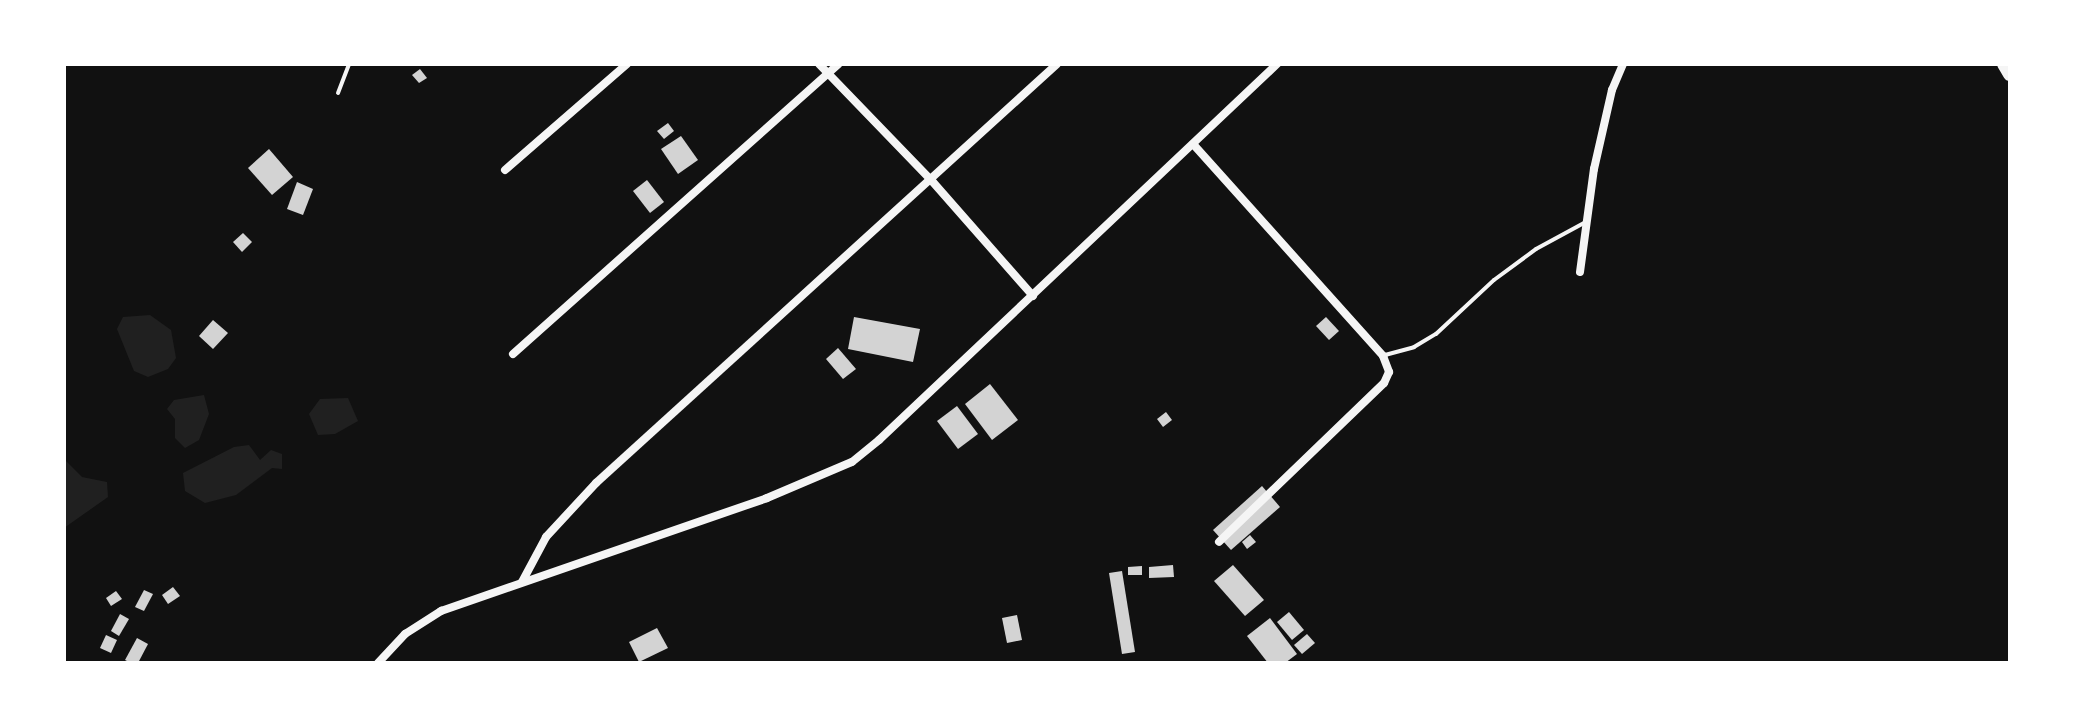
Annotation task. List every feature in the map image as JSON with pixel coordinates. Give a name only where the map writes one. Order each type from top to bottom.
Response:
[{"type":"highway","points":[[2004,64],[2010,74]]},
{"type":"street","points":[[505,170],[627,64]]},
{"type":"street","points":[[819,64],[932,181],[1033,296]]},
{"type":"street","points":[[513,354],[838,64]]},
{"type":"street","points":[[521,583],[546,537],[596,483],[932,181],[1057,64]]},
{"type":"street","points":[[378,663],[405,634],[441,611],[779,493],[852,462],[1033,296],[1277,64]]},
{"type":"street","points":[[1580,272],[1584,223],[1612,90],[1623,64]]},
{"type":"street","points":[[1193,144],[1383,356],[1389,372],[1384,383],[1219,542]]},
{"type":"lane","points":[[338,93],[349,64]]},
{"type":"lane","points":[[1383,356],[1414,347],[1436,334],[1515,264],[1584,223]]},
{"type":"shaded area","points":[[150,315],[171,330],[176,358],[168,369],[148,377],[134,371],[117,329],[123,317]]},
{"type":"shaded area","points":[[204,395],[209,414],[199,440],[185,448],[175,438],[175,419],[167,409],[174,400]]},
{"type":"shaded area","points":[[348,398],[358,421],[335,434],[318,435],[309,414],[320,399]]},
{"type":"shaded area","points":[[249,445],[260,460],[271,450],[282,454],[282,469],[272,468],[236,495],[205,503],[185,491],[183,473],[234,447]]},
{"type":"shaded area","points":[[64,459],[82,477],[107,482],[108,497],[64,528]]},
{"type":"building","points":[[420,69],[427,78],[419,83],[412,75]]},
{"type":"building","points":[[668,123],[674,131],[664,139],[657,131]]},
{"type":"building","points":[[681,136],[698,160],[678,174],[661,149]]},
{"type":"building","points":[[269,149],[293,177],[272,195],[248,168]]},
{"type":"building","points":[[647,180],[664,202],[650,213],[633,191]]},
{"type":"building","points":[[297,182],[313,189],[303,215],[287,209]]},
{"type":"building","points":[[243,233],[252,242],[242,252],[233,242]]},
{"type":"building","points":[[854,317],[920,329],[913,362],[848,349]]},
{"type":"building","points":[[1326,317],[1339,331],[1329,340],[1316,326]]},
{"type":"building","points":[[213,320],[228,333],[213,349],[199,336]]},
{"type":"building","points":[[838,348],[856,369],[843,379],[826,359]]},
{"type":"building","points":[[990,384],[1018,420],[992,440],[965,404]]},
{"type":"building","points":[[957,406],[978,434],[958,449],[937,421]]},
{"type":"building","points":[[1166,412],[1172,420],[1163,427],[1157,419]]},
{"type":"building","points":[[1262,486],[1280,507],[1231,550],[1213,530]]},
{"type":"building","points":[[1250,535],[1256,542],[1247,549],[1242,542]]},
{"type":"building","points":[[1173,565],[1174,577],[1149,578],[1149,567]]},
{"type":"building","points":[[1233,565],[1264,600],[1245,616],[1214,581]]},
{"type":"building","points":[[1142,566],[1142,575],[1128,575],[1128,567]]},
{"type":"building","points":[[1122,571],[1135,652],[1122,654],[1109,573]]},
{"type":"building","points":[[173,587],[180,596],[168,604],[162,595]]},
{"type":"building","points":[[144,590],[153,594],[144,611],[135,607]]},
{"type":"building","points":[[116,591],[122,599],[111,606],[106,598]]},
{"type":"building","points":[[1289,612],[1304,630],[1292,640],[1277,622]]},
{"type":"building","points":[[120,614],[129,619],[119,636],[111,631]]},
{"type":"building","points":[[1017,615],[1022,640],[1007,643],[1002,618]]},
{"type":"building","points":[[1270,618],[1297,654],[1285,663],[1268,663],[1247,636]]},
{"type":"building","points":[[657,628],[668,648],[639,662],[629,642]]},
{"type":"building","points":[[1307,634],[1315,643],[1302,654],[1294,645]]},
{"type":"building","points":[[106,635],[117,640],[111,653],[100,648]]},
{"type":"building","points":[[137,638],[148,644],[138,663],[131,663],[125,660]]}]
